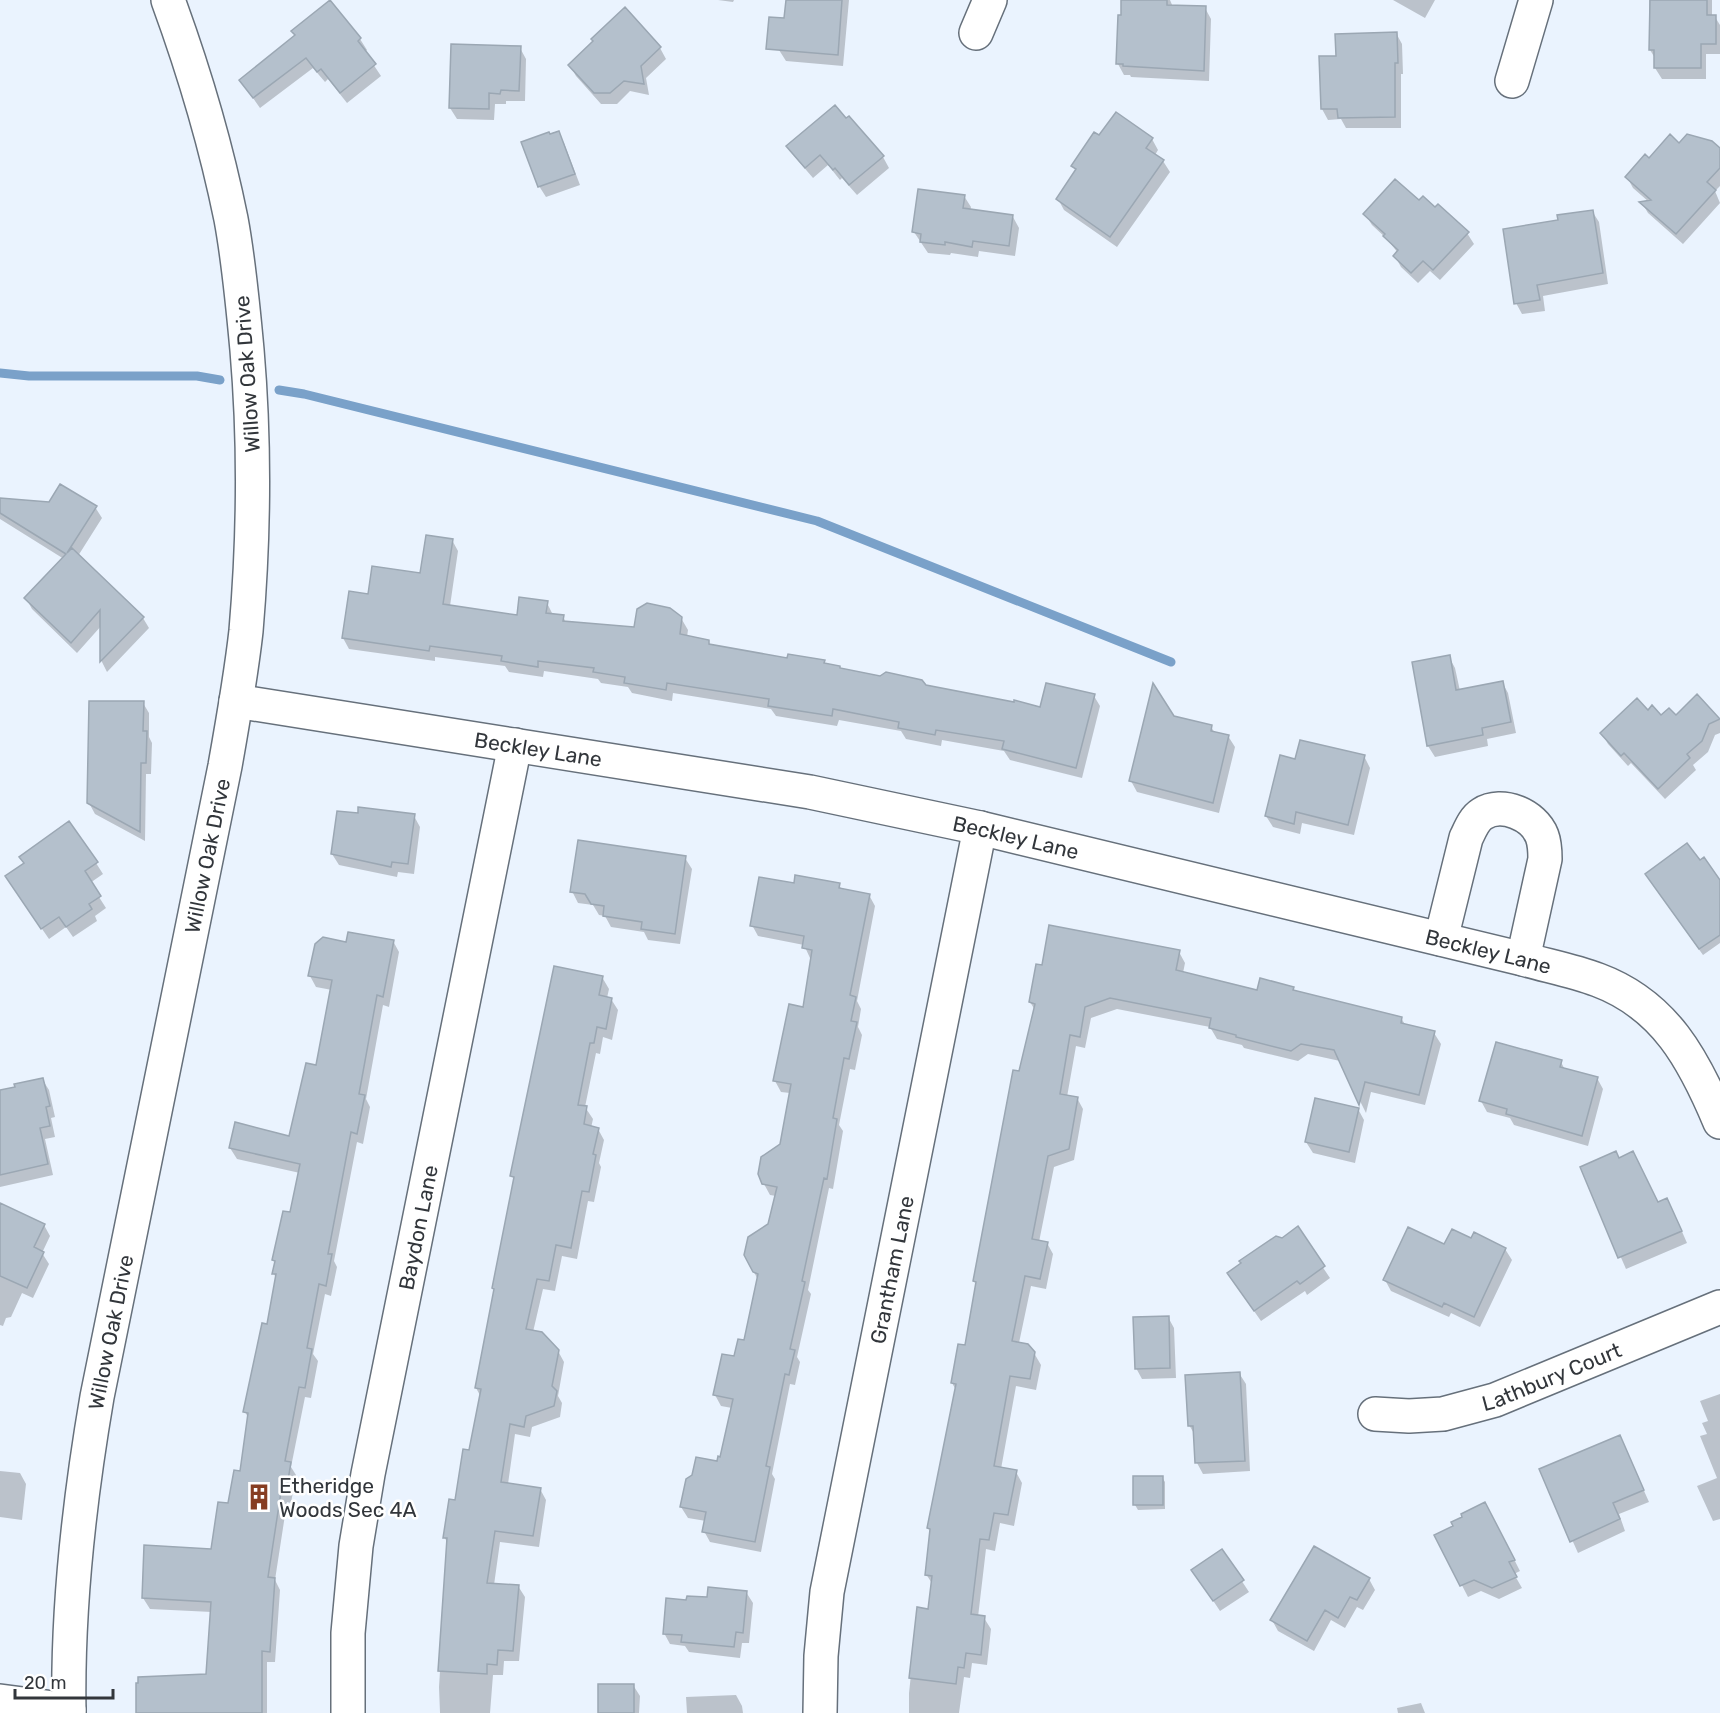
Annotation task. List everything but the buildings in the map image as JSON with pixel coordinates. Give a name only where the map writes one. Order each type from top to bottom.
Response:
[{"type":"street","name":"Willow Oak Drive","points":[[69,1712],[70,1615],[83,1478],[99,1386],[225,766],[246,631],[253,488],[252,418],[242,292],[231,220],[217,160],[182,38],[168,0]]},
{"type":"street","points":[[976,33],[990,0]]},
{"type":"street","points":[[1512,81],[1536,0]]},
{"type":"street","name":"Beckley Lane","points":[[236,700],[810,792],[980,828],[1523,959],[1598,980],[1629,994],[1656,1015],[1690,1059],[1720,1122]]},
{"type":"street","name":"Baydon Lane","points":[[348,1713],[348,1633],[356,1546],[368,1474],[515,745]]},
{"type":"street","points":[[1441,939],[1466,838],[1474,822],[1482,814],[1495,810],[1512,810],[1525,817],[1541,833],[1546,847],[1523,959]]},
{"type":"street","name":"Grantham Lane","points":[[820,1713],[821,1656],[827,1592],[980,828]]},
{"type":"street","name":"Lathbury Court","points":[[1375,1414],[1409,1416],[1443,1414],[1495,1400],[1720,1307]]},
{"type":"street","points":[[0,1701],[69,1712]]},
{"type":"waterway","points":[[0,373],[29,376],[197,376],[220,380]]},
{"type":"waterway","points":[[279,390],[304,394],[817,521],[1171,662]]},
{"type":"place","name":"Etheridge Woods Sec 4A","points":[[259,1497]]}]
